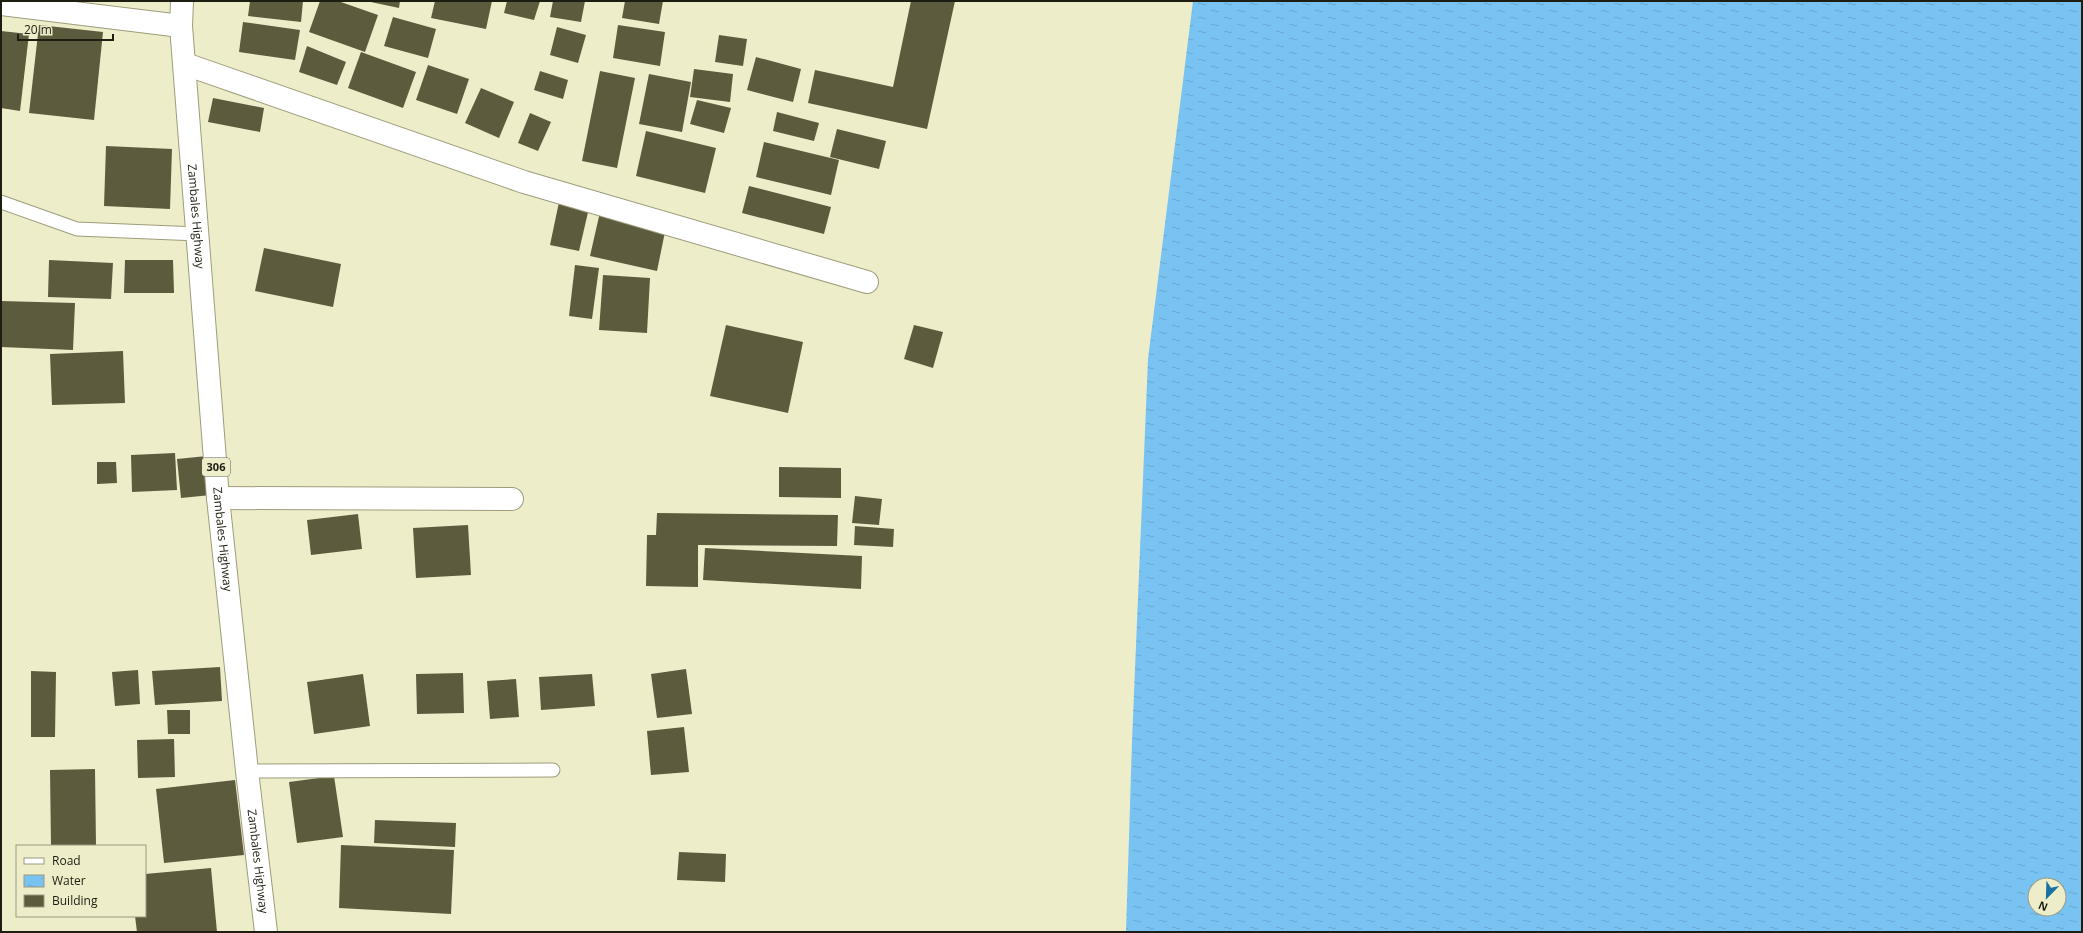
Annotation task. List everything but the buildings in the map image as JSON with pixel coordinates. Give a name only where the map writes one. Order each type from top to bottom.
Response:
[{"type":"street","name":"Zambales Highway","points":[[182,1],[182,26],[218,498],[266,932]]},
{"type":"street","points":[[1,4],[182,26]]},
{"type":"street","points":[[185,64],[524,182],[868,282]]},
{"type":"street","points":[[218,498],[512,499]]},
{"type":"lane","points":[[1,202],[77,229],[198,234]]},
{"type":"lane","points":[[247,771],[553,770]]},
{"type":"water","points":[[1193,1],[2082,1],[2082,932],[1126,932],[1132,741],[1148,359]]}]
